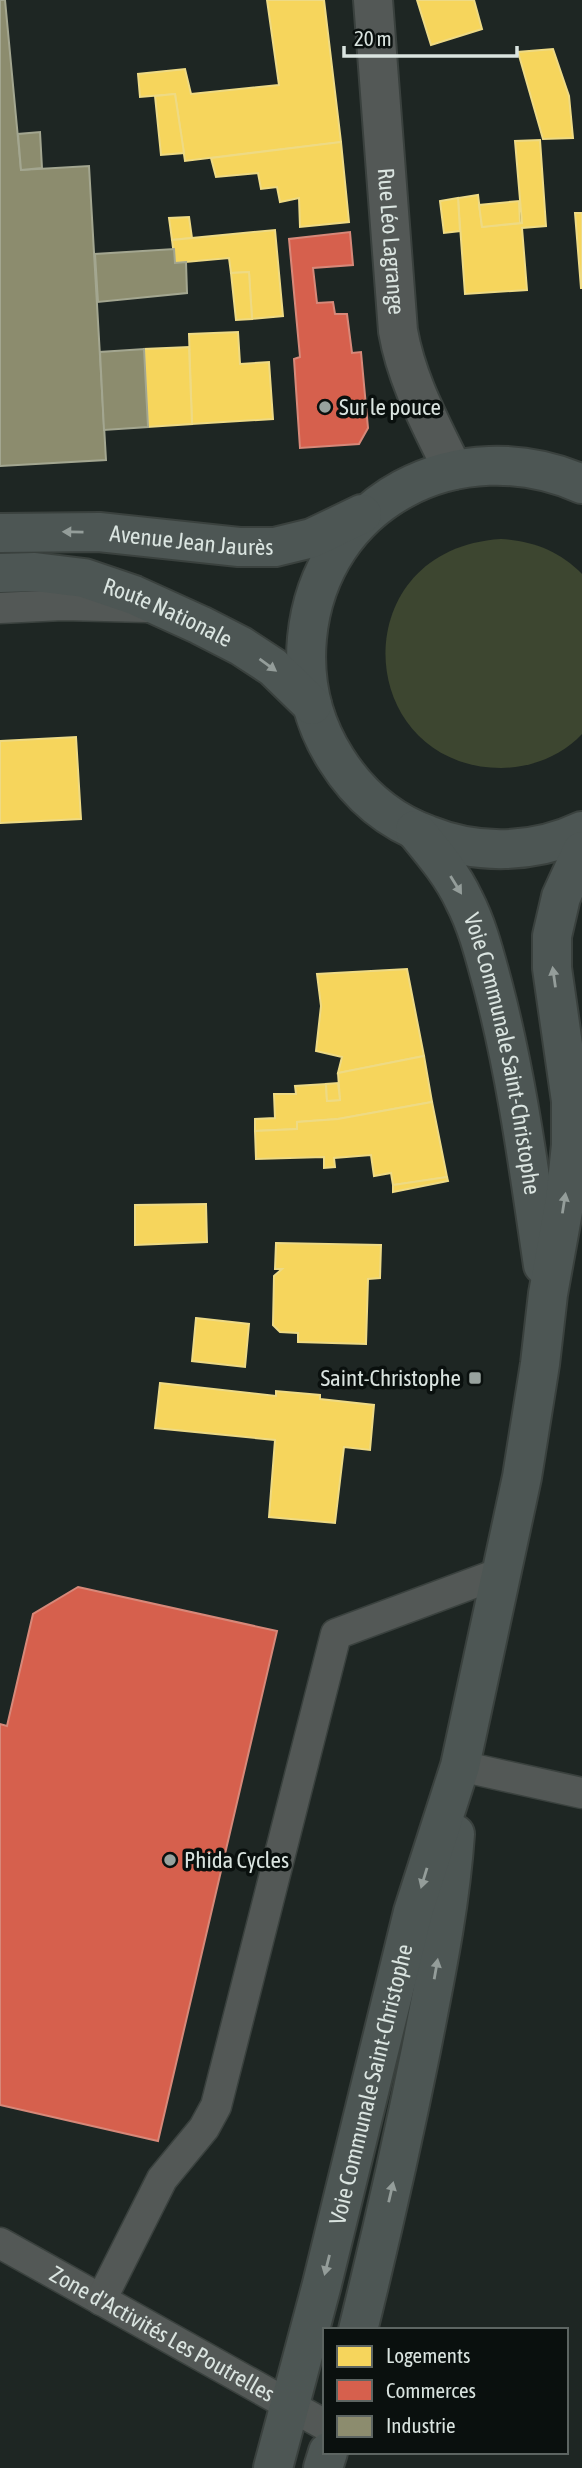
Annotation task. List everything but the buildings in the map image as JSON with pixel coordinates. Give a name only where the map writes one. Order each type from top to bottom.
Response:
[{"type":"main road","points":[[582,484],[548,471],[523,466],[488,465],[437,474],[406,488],[377,508],[339,547],[315,597],[306,651],[312,705],[324,740],[355,786],[383,811],[415,830],[450,843],[488,849],[544,845],[582,831]]},
{"type":"main road","name":"Avenue Jean Jaurès","points":[[0,533],[99,532],[239,547],[275,547],[312,538],[377,508]]},
{"type":"main road","name":"Route Nationale","points":[[0,573],[35,572],[84,578],[162,607],[222,635],[265,662],[312,705]]},
{"type":"main road","name":"Voie Communale Saint-Christophe","points":[[415,830],[454,881],[472,916],[480,939],[499,1010],[519,1106],[548,1294]]},
{"type":"main road","name":"Voie Communale Saint-Christophe","points":[[273,2468],[323,2284],[413,1913],[460,1766],[503,1572],[531,1423],[548,1294],[565,1200],[572,1122],[552,968],[552,936],[561,897],[582,851]]},
{"type":"main road","name":"Voie Communale Saint-Christophe","points":[[358,2328],[403,2138],[446,1916],[460,1766]]},
{"type":"street","name":"Rue Léo Lagrange","points":[[373,0],[398,331],[412,387],[453,470]]},
{"type":"lane","points":[[0,608],[63,605],[162,607]]},
{"type":"lane","points":[[102,2300],[162,2179],[204,2128],[216,2106],[336,1634],[503,1572]]},
{"type":"lane","points":[[460,1766],[582,1793]]},
{"type":"lane","name":"Zone d'Activités Les Poutrelles","points":[[0,2243],[323,2424]]},
{"type":"green space","points":[[501,539],[524,542],[555,553],[582,574],[582,734],[565,749],[545,759],[523,766],[501,768],[452,758],[416,733],[394,698],[386,657],[392,616],[413,579],[449,552]]},
{"type":"place","name":"Sur le pouce","points":[[325,407]]},
{"type":"place","name":"Saint-Christophe","points":[[475,1378]]},
{"type":"place","name":"Phida Cycles","points":[[170,1860]]}]
